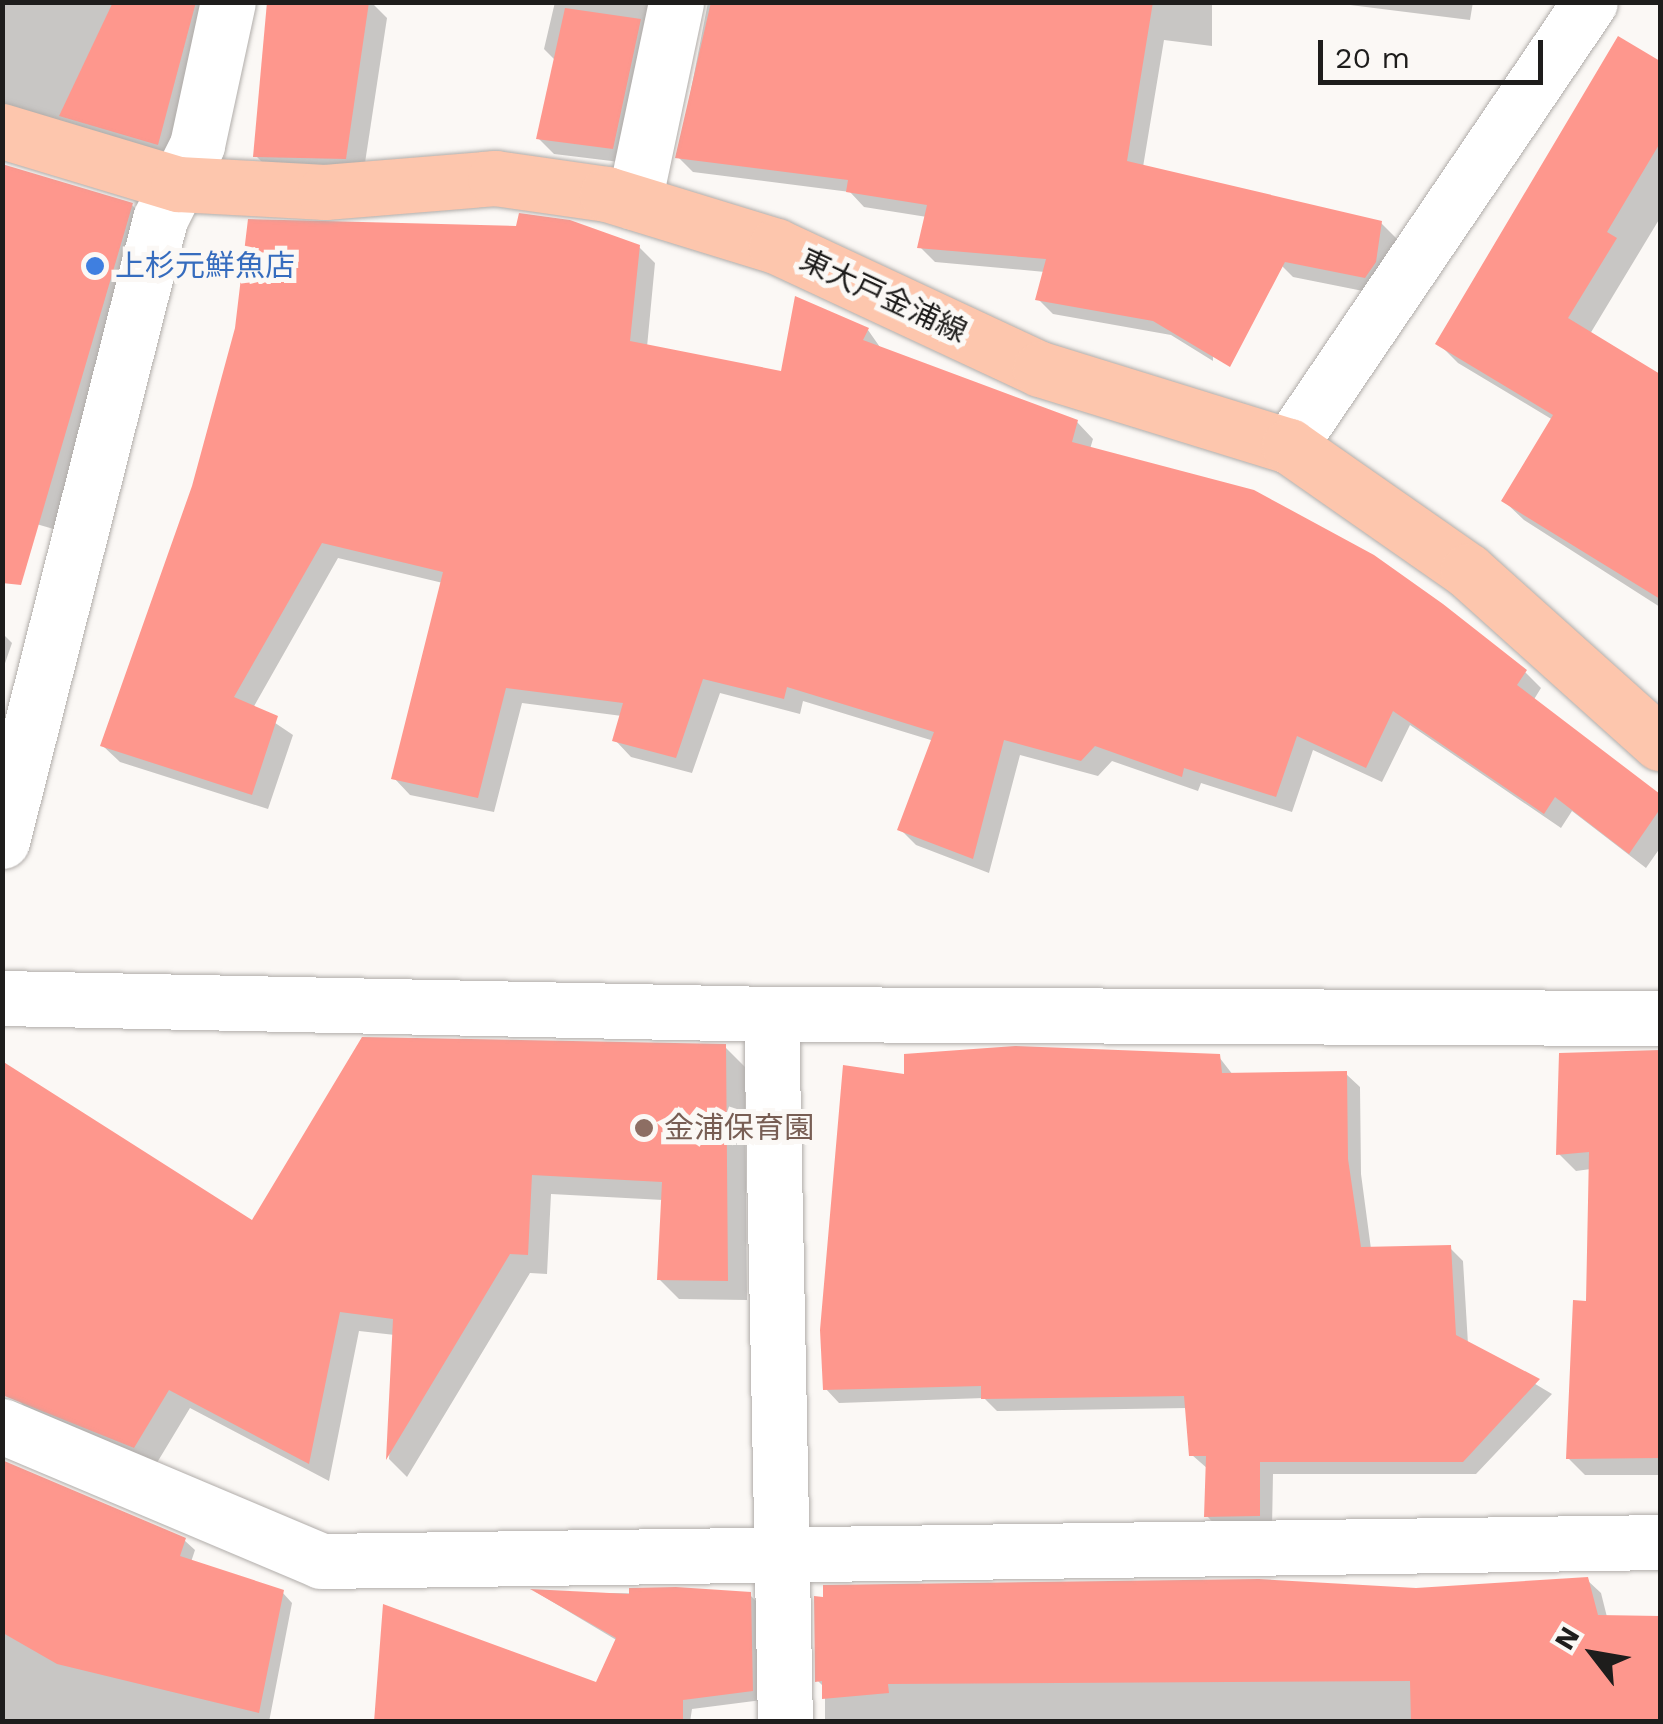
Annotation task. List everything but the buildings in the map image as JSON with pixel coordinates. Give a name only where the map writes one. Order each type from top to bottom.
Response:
[{"type":"main road","name":"東大戸金浦線","points":[[2,131],[178,184],[325,192],[495,178],[634,202],[776,246],[1040,369],[1290,446],[1468,571],[1660,742]]},
{"type":"street","points":[[2,841],[160,218],[197,145],[228,2]]},
{"type":"street","points":[[634,202],[676,2]]},
{"type":"street","points":[[1290,446],[1590,2]]},
{"type":"street","points":[[2,998],[772,1014],[1660,1018]]},
{"type":"street","points":[[772,1014],[786,1550],[785,1722]]},
{"type":"street","points":[[2,1426],[321,1561],[786,1550],[1660,1542]]},
{"type":"place","name":"上杉元鮮魚店","points":[[95,266]]},
{"type":"place","name":"金浦保育園","points":[[644,1128]]}]
